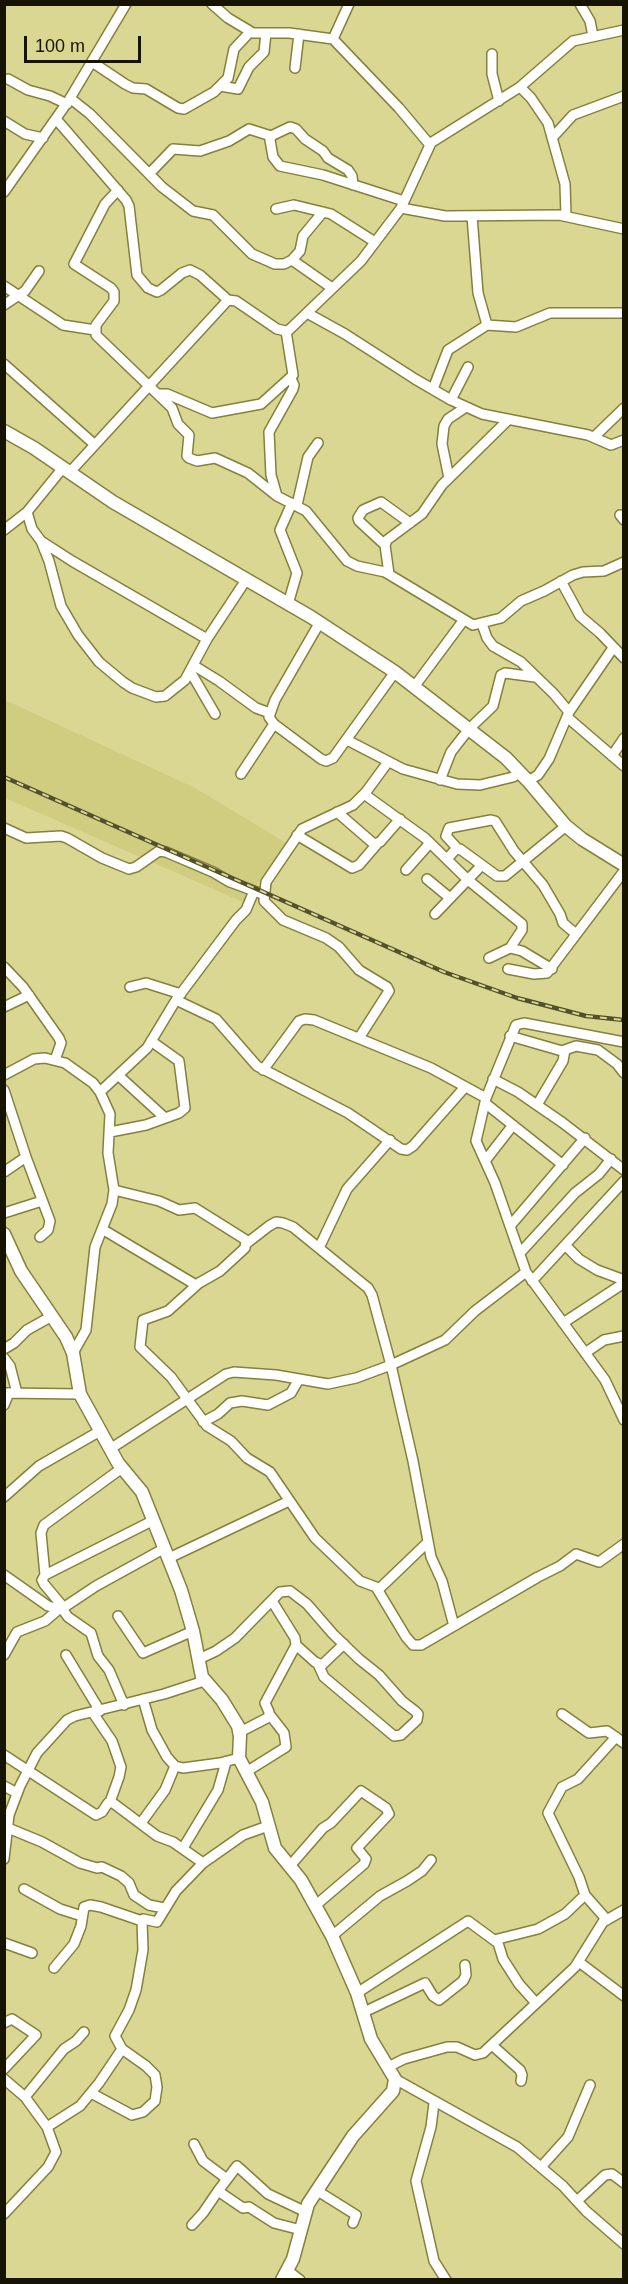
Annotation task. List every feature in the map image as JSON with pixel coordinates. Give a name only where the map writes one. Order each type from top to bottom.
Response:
[{"type":"street","points":[[4,192],[69,101],[126,4]]},
{"type":"street","points":[[212,4],[250,32],[300,34],[333,39],[399,108],[429,144],[428,151],[403,205],[361,261],[286,332]]},
{"type":"street","points":[[333,39],[350,4]]},
{"type":"street","points":[[580,4],[590,21],[593,36]]},
{"type":"street","points":[[429,144],[520,87],[573,41],[624,30]]},
{"type":"street","points":[[92,62],[125,84],[150,90],[181,109],[214,92],[220,86],[230,74],[234,49],[250,32]]},
{"type":"street","points":[[220,86],[238,89],[249,68],[264,52],[266,33]]},
{"type":"street","points":[[296,68],[300,34]]},
{"type":"street","points":[[492,54],[492,74],[499,101]]},
{"type":"street","points":[[8,79],[28,90],[69,101],[90,114],[162,187],[193,211],[213,215],[252,254],[275,264],[284,264],[292,260],[300,251],[303,236],[323,212]]},
{"type":"street","points":[[520,87],[531,98],[548,123],[565,184],[566,216]]},
{"type":"street","points":[[552,138],[573,115],[624,96]]},
{"type":"street","points":[[56,119],[118,190],[129,206],[138,275],[148,288],[157,292],[182,273],[190,270],[200,275],[228,300],[236,301],[277,329],[286,332]]},
{"type":"street","points":[[4,121],[25,134],[44,138]]},
{"type":"street","points":[[149,174],[173,149],[200,151],[229,141],[249,129],[272,136],[293,127],[331,161],[348,170],[352,176],[353,185]]},
{"type":"street","points":[[272,136],[271,148],[276,164],[353,185],[438,216],[566,216],[624,229]]},
{"type":"street","points":[[323,176],[326,165],[331,161]]},
{"type":"street","points":[[118,190],[105,204],[74,264],[111,288],[116,297],[96,325],[95,330],[99,340],[172,408],[178,423],[189,435],[187,456],[193,461],[215,458],[243,470],[277,496],[295,504],[310,515],[347,561],[357,566],[379,569],[472,625],[501,618],[521,601],[578,573],[604,571],[624,562]]},
{"type":"street","points":[[276,209],[280,210],[289,205],[335,215],[375,242]]},
{"type":"street","points":[[472,216],[478,293],[487,325]]},
{"type":"street","points":[[292,260],[332,288]]},
{"type":"street","points":[[4,305],[19,296],[39,271]]},
{"type":"street","points":[[4,286],[63,325],[95,330]]},
{"type":"street","points":[[4,530],[27,512],[54,482],[94,444],[228,300]]},
{"type":"street","points":[[307,313],[466,407],[489,416],[594,437],[611,445],[624,440]]},
{"type":"street","points":[[433,389],[448,350],[487,325],[516,327],[550,313],[624,313]]},
{"type":"street","points":[[159,394],[167,394],[216,413],[261,404],[291,379],[294,371],[286,332]]},
{"type":"street","points":[[4,364],[94,444]]},
{"type":"street","points":[[452,400],[468,367]]},
{"type":"street","points":[[277,496],[271,475],[269,432],[293,389],[291,379]]},
{"type":"street","points":[[449,478],[443,451],[444,426],[448,419],[466,407]]},
{"type":"street","points":[[594,437],[624,408]]},
{"type":"street","points":[[388,574],[385,545],[387,540],[422,514],[449,478],[508,420]]},
{"type":"street","points":[[4,431],[34,448],[166,535],[320,622],[395,672],[506,758],[566,826],[624,865]]},
{"type":"street","points":[[288,604],[297,573],[280,530],[295,504],[308,457],[318,442]]},
{"type":"street","points":[[385,545],[359,521],[358,518],[363,510],[381,502],[410,523]]},
{"type":"street","points":[[27,512],[32,529],[41,541],[49,561],[61,606],[73,629],[95,657],[123,682],[132,688],[159,698],[182,683],[246,579]]},
{"type":"street","points":[[41,541],[207,639]]},
{"type":"street","points":[[561,581],[580,616],[624,658]]},
{"type":"street","points":[[414,687],[464,621]]},
{"type":"street","points":[[320,622],[292,669],[270,713],[274,724],[326,761],[333,758],[347,740],[395,672]]},
{"type":"street","points":[[482,624],[493,646],[521,662],[554,694],[568,714],[624,766]]},
{"type":"street","points":[[347,740],[388,762],[457,784],[480,785],[513,777],[538,775],[549,759],[568,714],[613,648]]},
{"type":"street","points":[[192,668],[219,681],[256,708],[270,713]]},
{"type":"street","points":[[192,668],[215,714]]},
{"type":"street","points":[[440,780],[451,752],[469,729],[493,706],[501,675],[535,677]]},
{"type":"street","points":[[241,774],[274,724]]},
{"type":"street","points":[[612,756],[624,738]]},
{"type":"street","points":[[359,1038],[388,996],[389,990],[359,970],[339,947],[283,920],[266,904],[265,895],[267,878],[297,835],[305,827],[353,805],[388,762]]},
{"type":"street","points":[[364,794],[430,843],[468,880],[522,924],[522,930],[510,948],[489,958]]},
{"type":"street","points":[[337,812],[370,842],[377,844]]},
{"type":"street","points":[[297,835],[352,868],[359,866],[400,819]]},
{"type":"street","points":[[566,826],[524,860],[502,877],[481,866],[458,849],[446,836],[449,828],[491,820],[498,825],[514,851],[524,860],[548,894],[563,923],[576,934]]},
{"type":"street","points":[[4,828],[26,838],[62,836],[102,858],[129,869],[136,867],[159,851],[166,852],[265,895]]},
{"type":"street","points":[[406,870],[430,843]]},
{"type":"street","points":[[447,859],[458,849]]},
{"type":"street","points":[[435,914],[481,866]]},
{"type":"street","points":[[508,969],[543,974],[552,969],[624,871]]},
{"type":"street","points":[[427,879],[450,898]]},
{"type":"street","points":[[100,1092],[143,1052],[179,997],[236,920],[246,910],[254,891]]},
{"type":"street","points":[[510,948],[522,951],[552,969]]},
{"type":"street","points":[[4,967],[29,995],[60,1041],[55,1060]]},
{"type":"street","points":[[130,987],[146,983],[179,997],[216,1019],[252,1061],[263,1070],[348,1113],[401,1149],[407,1150],[414,1146],[465,1087]]},
{"type":"street","points":[[4,1008],[29,995]]},
{"type":"street","points":[[263,1070],[299,1021],[314,1020],[424,1065],[465,1087],[563,1165]]},
{"type":"street","points":[[624,1042],[524,1023],[516,1025],[485,1101],[476,1141],[526,1272],[605,1380],[620,1403],[624,1420]]},
{"type":"street","points":[[510,1036],[557,1050],[576,1046],[598,1050],[620,1064],[624,1072]]},
{"type":"street","points":[[110,1132],[146,1125],[179,1113],[185,1108],[180,1065],[176,1058],[151,1041]]},
{"type":"street","points":[[537,1105],[563,1061],[565,1050]]},
{"type":"street","points":[[4,1075],[34,1059],[45,1058],[72,1066],[93,1083],[100,1092],[110,1114],[109,1158],[114,1190],[112,1204],[92,1258],[86,1330],[73,1353]]},
{"type":"street","points":[[118,1075],[165,1118]]},
{"type":"street","points":[[493,1079],[537,1105],[585,1138],[624,1170]]},
{"type":"street","points":[[4,1090],[50,1221],[50,1226],[40,1237]]},
{"type":"street","points":[[485,1161],[513,1125]]},
{"type":"street","points":[[510,1226],[585,1138]]},
{"type":"street","points":[[319,1248],[347,1189],[390,1140]]},
{"type":"street","points":[[4,1172],[26,1157]]},
{"type":"street","points":[[520,1253],[575,1193],[599,1174],[611,1159]]},
{"type":"street","points":[[532,1281],[624,1181]]},
{"type":"street","points":[[114,1190],[159,1201],[179,1210],[195,1208],[242,1237],[247,1243]]},
{"type":"street","points":[[4,1213],[42,1201]]},
{"type":"street","points":[[454,1626],[442,1581],[431,1557],[391,1365],[372,1295],[368,1288],[293,1227],[276,1222],[247,1243],[245,1248],[220,1271],[196,1285],[168,1311],[143,1320],[140,1342],[142,1351],[171,1377],[203,1422],[231,1441],[247,1458],[270,1472],[315,1538],[360,1581],[373,1585],[378,1590],[405,1637],[413,1645],[421,1645],[560,1566],[576,1554],[599,1562],[624,1544]]},
{"type":"street","points":[[102,1229],[196,1285]]},
{"type":"street","points":[[4,1234],[21,1271],[66,1337],[73,1353],[80,1394],[122,1468],[139,1487],[181,1590],[204,1681],[222,1700],[236,1720],[240,1732],[239,1758],[262,1802],[275,1848],[297,1875],[316,1905],[357,1993],[371,2039],[395,2079],[434,2103],[505,2140],[541,2168],[624,2244]]},
{"type":"street","points":[[566,1246],[579,1259],[624,1282]]},
{"type":"street","points":[[110,1449],[221,1377],[234,1372],[276,1375],[328,1384],[356,1378],[391,1365],[445,1340],[475,1311],[526,1272]]},
{"type":"street","points":[[563,1323],[624,1282]]},
{"type":"street","points":[[4,1349],[27,1330],[52,1316]]},
{"type":"street","points":[[585,1353],[604,1340],[624,1336]]},
{"type":"street","points":[[4,1358],[10,1366],[10,1393],[4,1405]]},
{"type":"street","points":[[203,1422],[218,1414],[230,1403],[242,1401],[268,1405],[291,1393],[299,1379]]},
{"type":"street","points":[[10,1393],[80,1394]]},
{"type":"street","points":[[4,1497],[39,1466],[100,1431]]},
{"type":"street","points":[[45,1575],[41,1533],[44,1525],[122,1468]]},
{"type":"street","points":[[4,1654],[17,1632],[45,1621],[96,1586],[289,1501]]},
{"type":"street","points":[[124,1705],[109,1670],[98,1656],[91,1633],[68,1617],[42,1580],[45,1575],[154,1520]]},
{"type":"street","points":[[378,1590],[428,1542]]},
{"type":"street","points":[[4,1575],[48,1606],[62,1609]]},
{"type":"street","points":[[199,1659],[235,1638],[283,1591],[294,1594],[379,1675],[390,1690],[418,1714],[416,1722],[401,1735],[394,1736],[324,1677],[318,1664],[296,1645]]},
{"type":"street","points":[[246,1772],[286,1747],[284,1733],[270,1715],[265,1703],[296,1645],[295,1638],[272,1601]]},
{"type":"street","points":[[118,1616],[143,1653],[193,1631]]},
{"type":"street","points":[[318,1664],[325,1663],[344,1644]]},
{"type":"street","points":[[4,1755],[96,1815],[99,1815],[110,1802],[120,1777],[121,1767],[112,1741],[66,1655]]},
{"type":"street","points":[[4,1859],[9,1815],[17,1793],[41,1748],[67,1720],[204,1681]]},
{"type":"street","points":[[143,1700],[152,1730],[167,1757],[175,1766],[183,1768],[239,1758]]},
{"type":"street","points":[[562,1714],[589,1733],[607,1731],[620,1740],[578,1779],[562,1787],[548,1813],[579,1877],[585,1895],[607,1920]]},
{"type":"street","points":[[240,1732],[267,1719],[270,1715]]},
{"type":"street","points":[[183,1848],[218,1790],[226,1762]]},
{"type":"street","points":[[141,1823],[165,1790],[175,1766]]},
{"type":"street","points":[[4,1786],[17,1793]]},
{"type":"street","points":[[289,1867],[323,1828],[361,1791],[386,1808],[389,1814],[357,1848],[366,1859],[364,1864],[316,1905]]},
{"type":"street","points":[[110,1802],[157,1836],[183,1848],[203,1863]]},
{"type":"street","points":[[54,1968],[74,1944],[82,1908],[90,1905],[142,1921],[143,1919],[156,1922],[181,1886],[203,1863],[243,1835],[268,1826]]},
{"type":"street","points":[[8,1828],[42,1842],[80,1863],[102,1867],[121,1876],[129,1882],[134,1895],[149,1905],[164,1908]]},
{"type":"street","points":[[332,1936],[380,1896],[407,1881],[431,1860]]},
{"type":"street","points":[[24,1889],[60,1909],[82,1916]]},
{"type":"street","points":[[494,1940],[538,1929],[565,1914],[585,1895]]},
{"type":"street","points":[[388,2067],[404,2059],[447,2047],[457,2047],[479,2055],[493,2046],[579,1962],[600,1926],[624,1910]]},
{"type":"street","points":[[91,2093],[132,2115],[143,2112],[155,2101],[157,2087],[155,2075],[122,2049],[115,2036],[129,2010],[136,1990],[143,1950],[142,1921]]},
{"type":"street","points":[[357,1993],[436,1943],[464,1922],[472,1922],[494,1940],[519,1984],[536,2003]]},
{"type":"street","points":[[4,1943],[32,1953]]},
{"type":"street","points":[[579,1962],[624,1996]]},
{"type":"street","points":[[362,2013],[425,1983],[436,1999],[443,1998],[465,1979],[465,1965]]},
{"type":"street","points":[[4,2023],[12,2019],[36,2035],[4,2069]]},
{"type":"street","points":[[25,2097],[64,2049],[74,2043],[84,2032]]},
{"type":"street","points":[[493,2046],[520,2070],[521,2081]]},
{"type":"street","points":[[47,2127],[77,2108],[91,2093],[122,2049]]},
{"type":"street","points":[[4,2079],[25,2097],[47,2127],[56,2152],[53,2160],[4,2214]]},
{"type":"street","points":[[300,2280],[284,2275],[293,2259],[306,2211],[316,2190],[353,2136],[393,2091],[395,2079]]},
{"type":"street","points":[[541,2168],[568,2137],[590,2085]]},
{"type":"street","points":[[434,2103],[431,2127],[416,2181],[434,2261],[446,2280]]},
{"type":"street","points":[[194,2144],[203,2161],[227,2179]]},
{"type":"street","points":[[192,2225],[237,2166],[268,2194],[306,2211]]},
{"type":"street","points":[[577,2201],[609,2174],[624,2183]]},
{"type":"street","points":[[316,2190],[356,2215],[353,2223]]},
{"type":"street","points":[[218,2191],[243,2208],[249,2208],[274,2223],[301,2230]]},
{"type":"shaded area","points":[[5,700],[195,788],[288,844],[243,902],[5,798]]},
{"type":"railway","points":[[4,777],[444,972],[517,998],[586,1016],[624,1020]]}]
